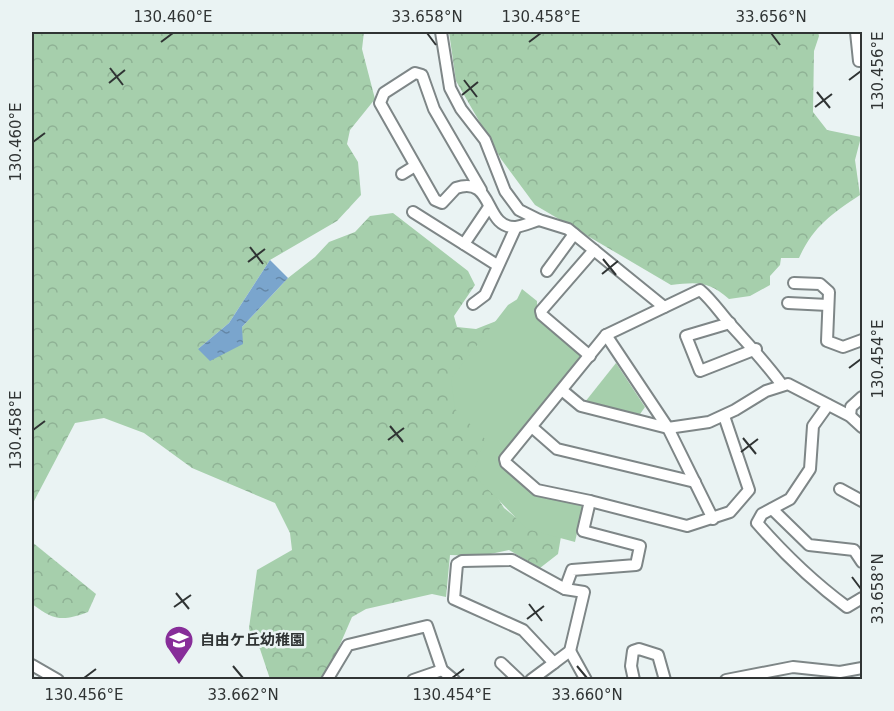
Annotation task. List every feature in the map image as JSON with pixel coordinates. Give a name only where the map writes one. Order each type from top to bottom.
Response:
[{"type":"street","points":[[441,32],[450,88],[461,109],[485,140],[506,191],[519,210],[539,220],[568,229],[664,307]]},
{"type":"street","points":[[856,32],[859,60],[862,61]]},
{"type":"street","points":[[481,190],[462,186],[451,192],[445,201],[439,203],[415,166],[380,103],[384,93],[415,73],[422,75],[434,109],[481,190],[489,207],[500,221],[516,227],[539,220]]},
{"type":"street","points":[[402,174],[415,166]]},
{"type":"street","points":[[464,244],[489,207]]},
{"type":"street","points":[[413,212],[497,265]]},
{"type":"street","points":[[472,304],[485,295],[516,227]]},
{"type":"street","points":[[547,271],[574,234]]},
{"type":"street","points":[[590,356],[542,315],[542,311],[594,250]]},
{"type":"street","points":[[794,283],[820,284],[828,292],[827,341],[843,347],[862,340]]},
{"type":"street","points":[[724,416],[749,490],[730,512],[687,526],[537,490],[506,463],[505,459],[533,428],[606,335],[700,290],[716,303],[730,323],[756,349],[782,385]]},
{"type":"street","points":[[788,303],[828,304]]},
{"type":"street","points":[[730,323],[686,336],[700,371],[756,349]]},
{"type":"street","points":[[606,335],[668,428],[713,519]]},
{"type":"street","points":[[563,391],[581,406],[668,428],[709,422],[788,384],[850,416],[862,427]]},
{"type":"street","points":[[850,416],[851,407],[862,397]]},
{"type":"street","points":[[828,405],[813,426],[810,469],[790,499],[762,514],[757,523],[788,559],[847,607],[862,598]]},
{"type":"street","points":[[533,428],[557,448],[695,482]]},
{"type":"street","points":[[840,489],[862,501]]},
{"type":"street","points":[[565,589],[572,570],[577,568],[586,570],[636,565],[640,546],[583,531],[590,501]]},
{"type":"street","points":[[772,509],[809,546],[854,550],[862,562]]},
{"type":"street","points":[[531,680],[542,676],[570,651],[584,592],[565,589],[512,560],[462,561],[457,564],[454,599],[523,630],[554,663]]},
{"type":"street","points":[[327,680],[348,645],[427,626],[442,670],[454,680]]},
{"type":"street","points":[[634,680],[631,657],[633,651],[639,649],[658,655],[665,680]]},
{"type":"street","points":[[570,651],[586,680]]},
{"type":"street","points":[[501,663],[519,680]]},
{"type":"street","points":[[32,665],[58,680]]},
{"type":"street","points":[[726,680],[793,667],[812,674],[862,668]]},
{"type":"street","points":[[413,680],[442,670]]},
{"type":"green space","points":[[32,32],[364,32],[362,49],[375,99],[350,130],[347,144],[358,162],[361,195],[337,221],[270,260],[229,323],[198,349],[242,327],[288,278],[315,257],[329,242],[355,232],[370,216],[393,213],[468,271],[475,285],[454,316],[457,327],[476,329],[509,316],[522,289],[537,301],[537,319],[497,425],[484,476],[504,508],[524,524],[563,525],[558,554],[540,568],[509,550],[481,556],[450,555],[446,597],[432,594],[366,609],[352,617],[325,679],[270,679],[260,649],[252,641],[249,628],[257,570],[292,550],[290,533],[275,503],[192,468],[144,433],[104,418],[75,423],[32,505]]},
{"type":"green space","points":[[449,32],[818,32],[819,36],[814,51],[813,112],[827,130],[861,137],[855,160],[860,195],[840,208],[817,229],[799,258],[781,258],[780,265],[770,276],[770,285],[750,296],[729,299],[715,289],[702,284],[671,285],[535,205],[501,159],[456,81]]},
{"type":"green space","points":[[524,295],[532,301],[533,311],[583,357],[499,458],[540,495],[583,506],[575,542],[527,529],[473,474],[485,439],[455,409],[451,379],[508,305]]},
{"type":"green space","points":[[616,363],[645,407],[638,417],[585,402]]},
{"type":"green space","points":[[32,542],[96,594],[88,612],[58,618],[32,604]]},
{"type":"water","points":[[270,260],[288,278],[242,327],[243,344],[210,361],[198,349],[229,323]]},
{"type":"place","name":"自由ケ丘幼稚園","points":[[179,666]]}]
